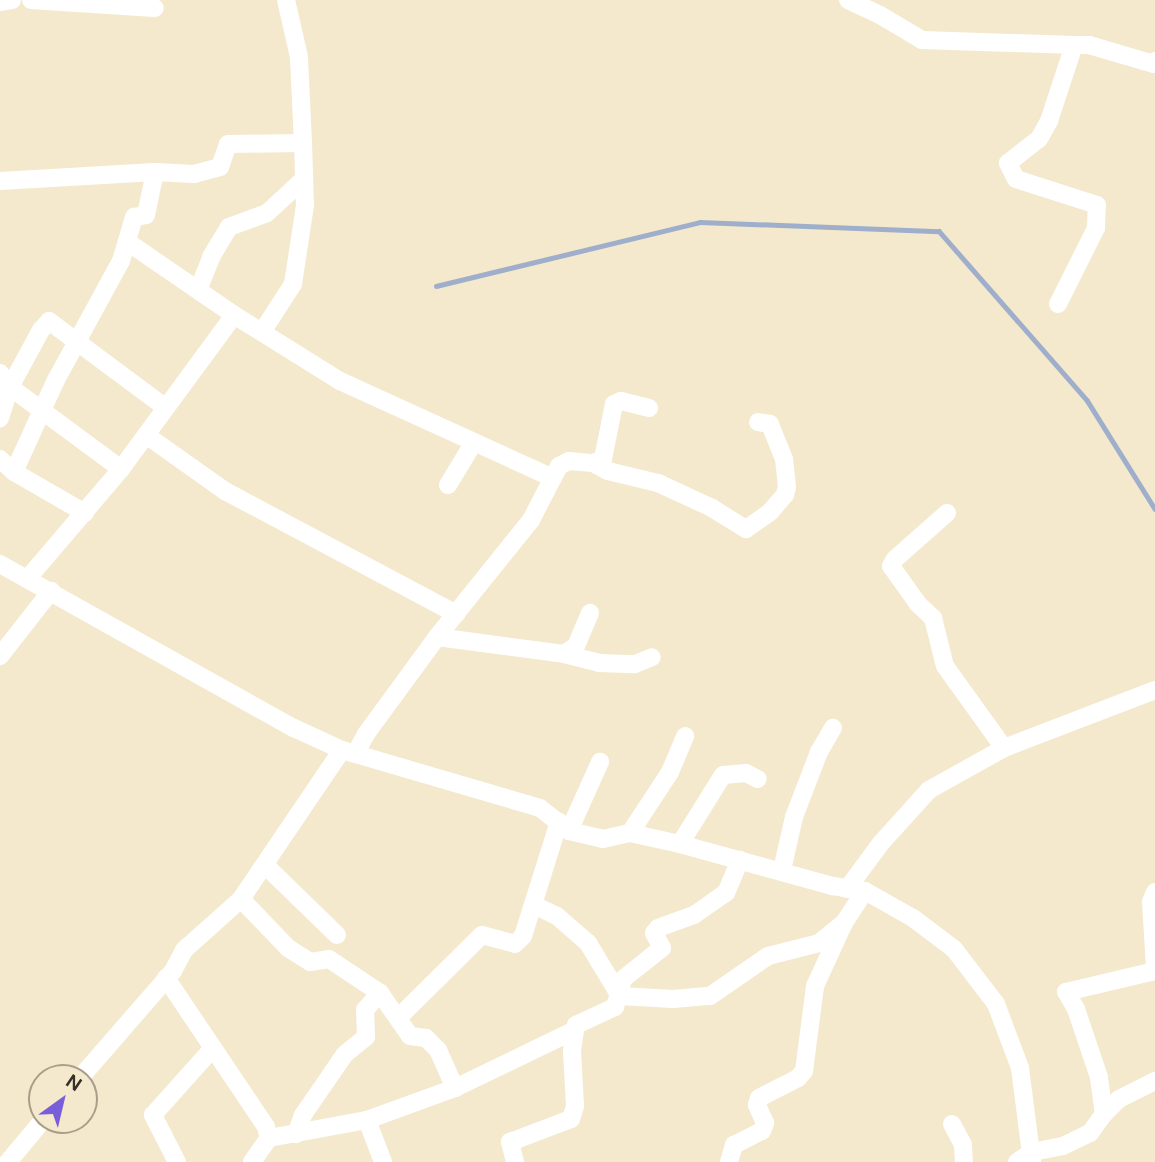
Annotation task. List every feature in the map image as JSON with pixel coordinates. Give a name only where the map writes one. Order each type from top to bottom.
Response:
[{"type":"street","points":[[0,2],[12,0]]},
{"type":"street","points":[[31,0],[155,8]]},
{"type":"street","points":[[262,332],[293,284],[305,206],[299,57],[286,0]]},
{"type":"street","points":[[848,0],[922,40],[1089,45],[1154,64],[1155,61]]},
{"type":"street","points":[[1058,304],[1096,228],[1097,205],[1016,178],[1008,163],[1039,139],[1049,121],[1074,45]]},
{"type":"street","points":[[0,181],[155,172],[194,174],[220,167],[228,144],[303,144]]},
{"type":"street","points":[[14,472],[75,342],[129,243],[135,217],[146,215],[155,172]]},
{"type":"street","points":[[198,290],[211,257],[229,227],[267,212],[304,179]]},
{"type":"street","points":[[129,243],[234,315],[340,381],[553,478]]},
{"type":"street","points":[[28,578],[121,469],[234,315]]},
{"type":"street","points":[[0,418],[5,380],[49,321],[165,407]]},
{"type":"street","points":[[5,380],[121,469]]},
{"type":"street","points":[[593,463],[603,459],[614,404],[621,401],[649,408]]},
{"type":"street","points":[[91,1064],[166,978],[184,950],[241,899],[348,752],[366,734],[437,637],[531,520],[559,466],[569,461],[593,463],[608,471],[658,483],[712,508],[746,529],[754,526],[785,495],[787,486],[785,459],[770,424],[758,422]]},
{"type":"street","points":[[146,435],[225,491],[457,614]]},
{"type":"street","points":[[448,485],[474,442]]},
{"type":"street","points":[[0,459],[14,472],[85,513]]},
{"type":"street","points":[[947,513],[895,559],[891,566],[918,604],[933,618],[945,666],[1004,748]]},
{"type":"street","points":[[0,564],[294,728],[348,752],[540,808],[564,827],[603,839],[630,833],[680,844],[856,890],[913,918],[954,949],[996,1004],[1020,1068],[1027,1159],[1090,1133],[1119,1099],[1155,1081]]},
{"type":"street","points":[[0,656],[51,591]]},
{"type":"street","points":[[564,654],[576,646],[590,613]]},
{"type":"street","points":[[437,637],[564,654],[599,663],[635,664],[652,657]]},
{"type":"street","points":[[729,1162],[734,1145],[762,1130],[765,1123],[757,1105],[759,1098],[799,1079],[804,1071],[815,986],[856,890],[881,843],[929,790],[1004,748],[1155,690]]},
{"type":"street","points":[[782,870],[794,817],[818,752],[833,728]]},
{"type":"street","points":[[630,833],[670,772],[685,736]]},
{"type":"street","points":[[398,1018],[482,935],[515,944],[523,936],[564,827],[600,762]]},
{"type":"street","points":[[680,844],[723,775],[746,773],[758,779]]},
{"type":"street","points":[[515,1162],[510,1142],[571,1118],[575,1106],[572,1051],[576,1025],[615,1007],[623,979],[662,948],[654,933],[658,928],[694,915],[726,893],[740,860]]},
{"type":"street","points":[[266,866],[337,935]]},
{"type":"street","points":[[1104,1114],[1099,1077],[1076,1009],[1066,992],[1155,969],[1151,902],[1155,892]]},
{"type":"street","points":[[241,899],[288,948],[310,962],[329,959],[380,993],[410,1036],[426,1038],[438,1051],[455,1088]]},
{"type":"street","points":[[534,905],[557,916],[588,943],[620,996]]},
{"type":"street","points":[[620,996],[673,999],[709,996],[768,956],[819,943],[844,923]]},
{"type":"street","points":[[166,978],[266,1127],[269,1138]]},
{"type":"street","points":[[296,1134],[303,1115],[345,1055],[366,1037],[365,1010],[380,993]]},
{"type":"street","points":[[252,1162],[269,1138],[367,1120],[455,1088],[575,1030]]},
{"type":"street","points":[[177,1162],[153,1115],[214,1048]]},
{"type":"street","points":[[367,1120],[383,1162]]},
{"type":"street","points":[[952,1124],[963,1145],[964,1162]]},
{"type":"street","points":[[10,1161],[32,1134]]},
{"type":"waterway","points":[[436,286],[700,222],[939,231],[1087,400],[1155,509]]}]
